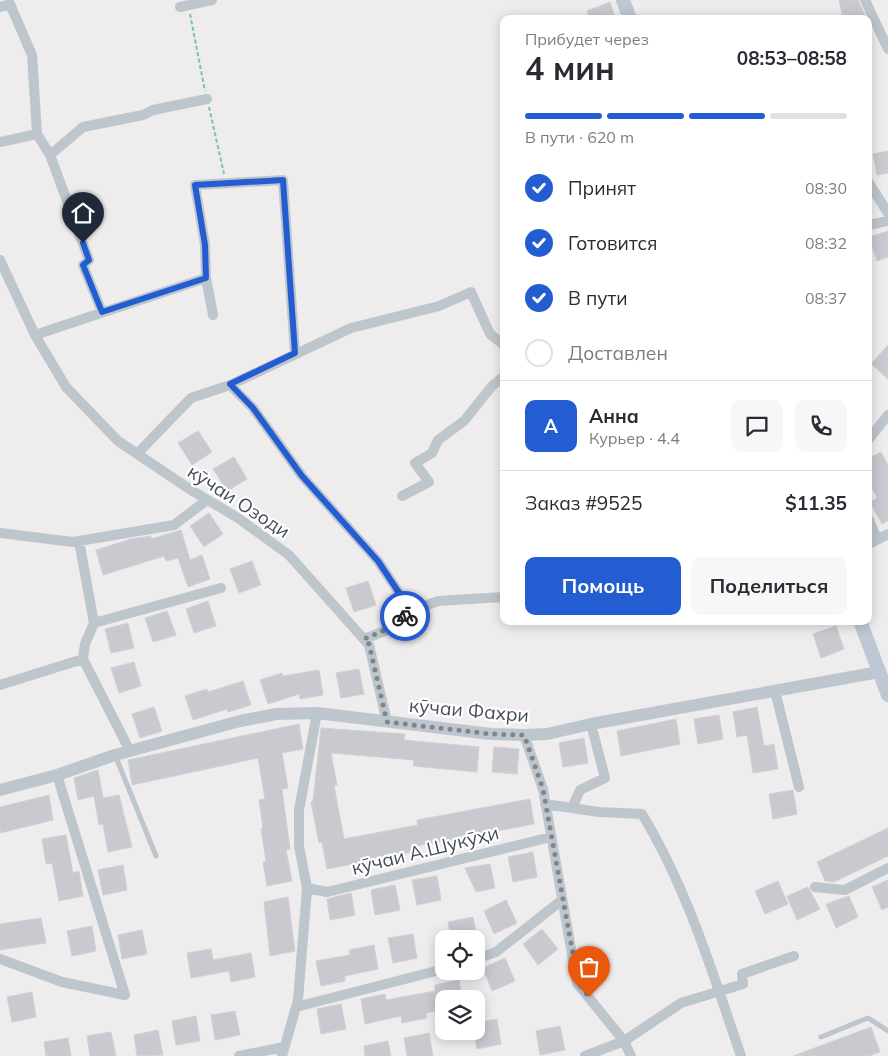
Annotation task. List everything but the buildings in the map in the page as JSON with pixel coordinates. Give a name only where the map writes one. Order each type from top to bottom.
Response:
[{"type":"main road","points":[[623,0],[629,15]]},
{"type":"main road","points":[[862,625],[888,694]]},
{"type":"street","points":[[180,7],[212,0]]},
{"type":"street","points":[[865,0],[872,15]]},
{"type":"street","points":[[0,7],[10,4],[32,55],[37,134],[50,155],[89,260],[83,265],[102,312]]},
{"type":"street","points":[[872,15],[888,50]]},
{"type":"street","points":[[50,155],[83,126],[143,115],[153,110],[207,99]]},
{"type":"street","points":[[0,142],[37,134]]},
{"type":"street","points":[[214,315],[206,278],[205,245],[195,185],[283,180],[295,353]]},
{"type":"street","points":[[872,188],[888,214]]},
{"type":"street","points":[[872,225],[888,221]]},
{"type":"street","name":"кӯчаи Озоди","points":[[0,260],[35,335],[66,387],[118,440],[207,500],[238,518],[290,555],[369,644],[387,722]]},
{"type":"street","points":[[35,335],[206,278]]},
{"type":"street","points":[[137,454],[191,398],[230,384],[351,328],[439,306],[471,292],[490,334],[500,342]]},
{"type":"street","points":[[402,496],[430,482],[415,463],[432,453],[438,440],[464,421],[492,386],[500,379]]},
{"type":"street","points":[[230,384],[253,408],[302,476],[378,561],[411,611]]},
{"type":"street","points":[[872,435],[888,415]]},
{"type":"street","points":[[0,533],[79,541],[174,525],[207,500]]},
{"type":"street","points":[[873,542],[888,534]]},
{"type":"street","points":[[79,541],[94,624],[85,644],[83,659],[130,751]]},
{"type":"street","points":[[94,624],[221,588]]},
{"type":"street","points":[[364,639],[390,628],[411,611],[438,601],[500,597]]},
{"type":"street","points":[[0,684],[83,659]]},
{"type":"street","name":"кӯчаи Фахри","points":[[0,790],[57,775],[115,755],[240,721],[276,714],[317,714],[491,734],[547,734],[592,724],[880,672]]},
{"type":"street","points":[[775,691],[799,787]]},
{"type":"street","points":[[238,1056],[283,1052],[296,1007],[307,888],[299,846],[298,810],[317,714]]},
{"type":"street","points":[[572,808],[580,790],[605,778],[592,724]]},
{"type":"street","points":[[524,735],[543,789],[578,982],[624,1041],[631,1056]]},
{"type":"street","points":[[0,959],[62,982],[125,995],[57,775]]},
{"type":"street","points":[[545,804],[599,812],[642,814],[663,848],[697,930],[740,1056]]},
{"type":"street","name":"кӯчаи А.Шукӯҳи","points":[[307,888],[328,892],[551,836]]},
{"type":"street","points":[[815,887],[845,890],[888,868]]},
{"type":"street","points":[[485,956],[496,952],[562,900]]},
{"type":"street","points":[[585,1056],[624,1041],[681,1003],[743,984],[742,974],[794,956]]},
{"type":"street","points":[[296,1007],[435,971]]},
{"type":"lane","points":[[115,755],[156,856]]},
{"type":"lane","points":[[821,1037],[868,1018],[888,1031]]},
{"type":"way so far","points":[[405,616],[390,628],[364,639],[369,644],[387,722],[491,734],[524,735],[543,789],[578,982],[589,997]]},
{"type":"route","points":[[83,243],[89,260],[83,265],[102,312],[206,278],[205,245],[195,185],[283,180],[288,282],[295,353],[230,384],[253,408],[302,476],[378,561],[411,611],[405,616]]}]
